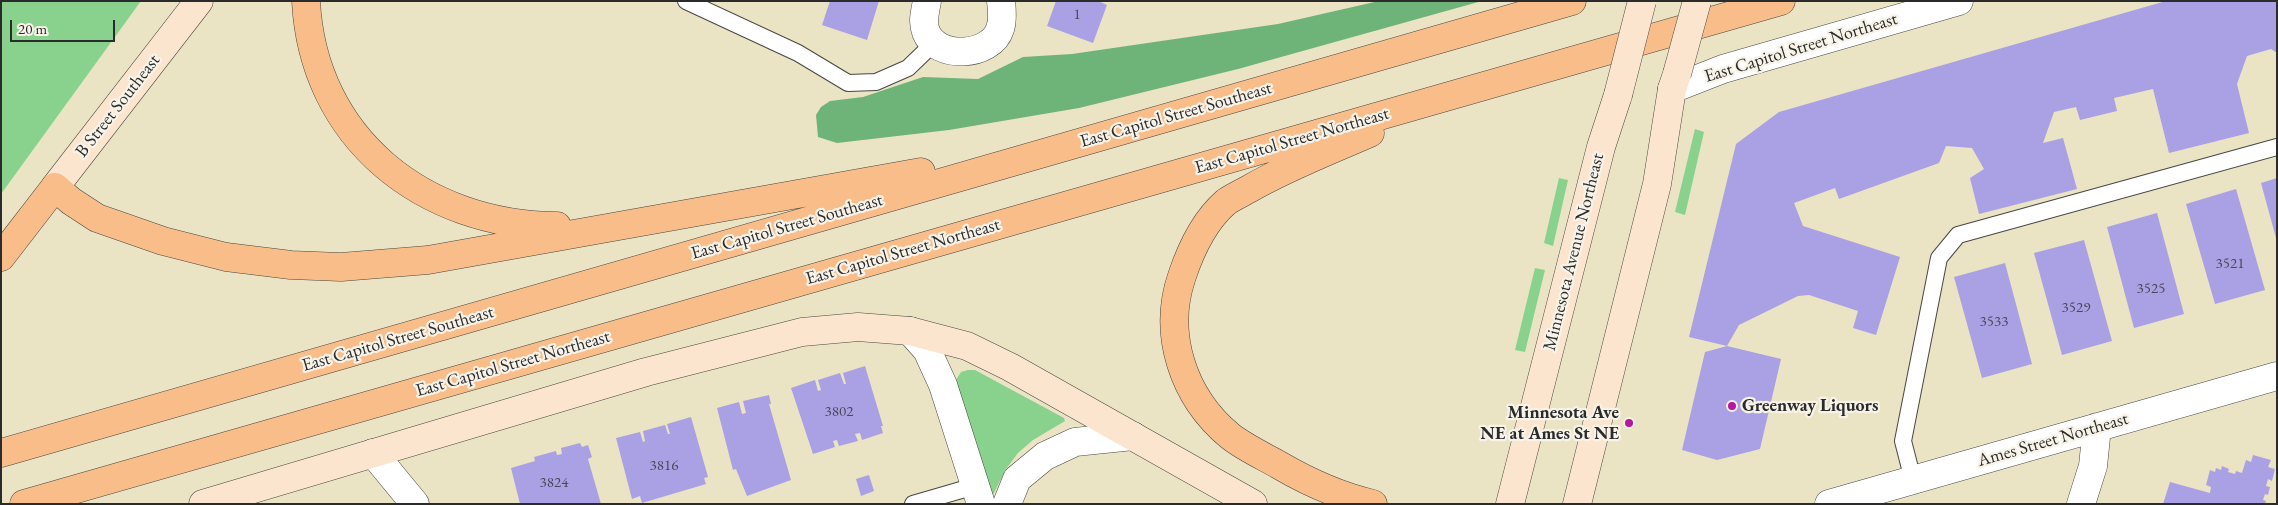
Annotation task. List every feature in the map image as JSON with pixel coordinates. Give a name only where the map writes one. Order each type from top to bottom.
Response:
[{"type":"main road","name":"B Street Southeast","points":[[56,187],[199,1]]},
{"type":"main road","points":[[306,1],[315,57],[324,83],[336,108],[369,152],[404,181],[430,196],[458,208],[512,222],[548,226],[586,226],[634,221]]},
{"type":"main road","name":"East Capitol Street Southeast","points":[[1,453],[1572,1]]},
{"type":"main road","name":"Minnesota Avenue Northeast","points":[[1510,504],[1601,148],[1618,95],[1642,1]]},
{"type":"main road","points":[[1577,504],[1657,184],[1674,81],[1697,1]]},
{"type":"main road","name":"East Capitol Street Northeast","points":[[24,504],[1781,1]]},
{"type":"main road","points":[[1373,504],[1341,495],[1306,481],[1268,459],[1232,437],[1214,421],[1199,401],[1187,380],[1179,357],[1175,335],[1174,312],[1177,290],[1188,257],[1203,227],[1226,202],[1267,179],[1404,118],[1556,66]]},
{"type":"main road","points":[[1,257],[56,187],[71,201],[98,218],[142,235],[226,257],[291,265],[341,267],[399,264],[634,221],[849,186],[1103,136]]},
{"type":"main road","points":[[203,504],[646,372],[802,332],[858,326],[910,331],[967,346],[1133,436],[1252,504]]},
{"type":"street","points":[[927,1],[924,20],[926,33],[934,43],[949,49],[966,52],[986,47],[1000,30],[1001,1]]},
{"type":"street","name":"East Capitol Street Northeast","points":[[1674,81],[1723,69],[1960,1]]},
{"type":"street","points":[[910,331],[927,350],[943,385],[978,495]]},
{"type":"street","name":"Ames Street Northeast","points":[[1829,504],[2277,376]]},
{"type":"street","points":[[2081,504],[2092,473],[2097,427]]},
{"type":"street","points":[[1008,504],[1017,479],[1045,456],[1075,442],[1133,436]]},
{"type":"street","points":[[373,453],[415,504]]},
{"type":"lane","points":[[686,1],[798,53],[848,83],[876,82],[908,68],[934,43]]},
{"type":"lane","points":[[1913,480],[1903,440],[1939,258],[1958,235],[2277,147]]},
{"type":"lane","points":[[913,504],[978,495]]},
{"type":"green space","points":[[1,1],[141,1],[1,194]]},
{"type":"green space","points":[[1379,1],[1482,1],[1238,69],[1079,108],[949,130],[837,143],[818,137],[816,115],[821,107],[830,101],[863,97],[923,77],[978,79],[1023,57],[1072,54],[1278,24]]},
{"type":"green space","points":[[1695,129],[1704,132],[1685,215],[1675,212]]},
{"type":"green space","points":[[1559,178],[1568,180],[1553,246],[1544,243]]},
{"type":"green space","points":[[1535,268],[1545,270],[1525,352],[1515,350]]},
{"type":"green space","points":[[975,370],[1064,418],[1065,421],[1033,440],[1018,453],[1006,469],[991,499],[956,380],[961,372]]},
{"type":"building","points":[[830,1],[879,1],[867,40],[822,25]]},
{"type":"building","points":[[1056,1],[1098,1],[1107,5],[1093,43],[1047,26]]},
{"type":"building","points":[[2166,1],[2277,1],[2277,53],[2271,49],[2247,56],[2237,84],[2249,133],[2169,153],[2153,89],[2114,98],[2117,111],[2080,120],[2076,107],[2054,112],[2043,143],[2063,138],[2077,189],[1979,214],[1970,178],[1984,169],[1972,148],[1946,146],[1939,163],[1839,199],[1835,188],[1794,203],[1803,226],[1900,257],[1876,335],[1853,328],[1858,311],[1809,295],[1798,296],[1739,325],[1727,346],[1689,337],[1736,144],[1779,112]]},
{"type":"building","points":[[2277,178],[2277,238],[2276,238],[2261,183]]},
{"type":"building","points":[[2236,189],[2265,290],[2215,304],[2186,204]]},
{"type":"building","points":[[2157,213],[2184,314],[2134,328],[2107,227]]},
{"type":"building","points":[[2084,240],[2112,341],[2062,355],[2034,253]]},
{"type":"building","points":[[2005,263],[2032,364],[1982,378],[1954,277]]},
{"type":"building","points":[[1727,346],[1781,359],[1760,449],[1717,460],[1682,450],[1705,352]]},
{"type":"building","points":[[865,366],[883,426],[881,426],[883,433],[862,440],[860,433],[855,434],[858,441],[839,446],[837,440],[833,441],[835,447],[813,454],[791,388],[815,380],[818,391],[821,390],[818,380],[840,373],[844,384],[846,384],[843,373]]},
{"type":"building","points":[[769,395],[771,404],[769,404],[791,480],[747,496],[736,469],[733,470],[717,408],[739,402],[742,414],[746,413],[743,401]]},
{"type":"building","points":[[691,417],[708,477],[704,478],[706,484],[642,503],[640,496],[632,499],[616,438],[640,432],[643,442],[645,441],[643,431],[665,425],[668,434],[670,434],[667,424]]},
{"type":"building","points":[[580,443],[582,447],[588,445],[592,457],[588,459],[601,504],[520,504],[511,468],[535,461],[534,457],[556,451],[557,455],[562,454],[561,448]]},
{"type":"building","points":[[2253,455],[2271,460],[2268,467],[2275,469],[2272,481],[2268,479],[2266,486],[2270,487],[2268,495],[2265,494],[2263,500],[2266,501],[2265,504],[2163,504],[2170,482],[2210,493],[2211,487],[2206,485],[2210,470],[2215,472],[2216,468],[2221,470],[2222,466],[2229,469],[2228,472],[2235,474],[2236,471],[2242,473],[2246,460],[2251,462]]},
{"type":"building","points":[[869,475],[874,491],[861,496],[856,479]]},
{"type":"place","name":"Greenway Liquors","points":[[1732,406]]},
{"type":"place","name":"Minnesota Ave NE at Ames St NE","points":[[1629,423]]}]
